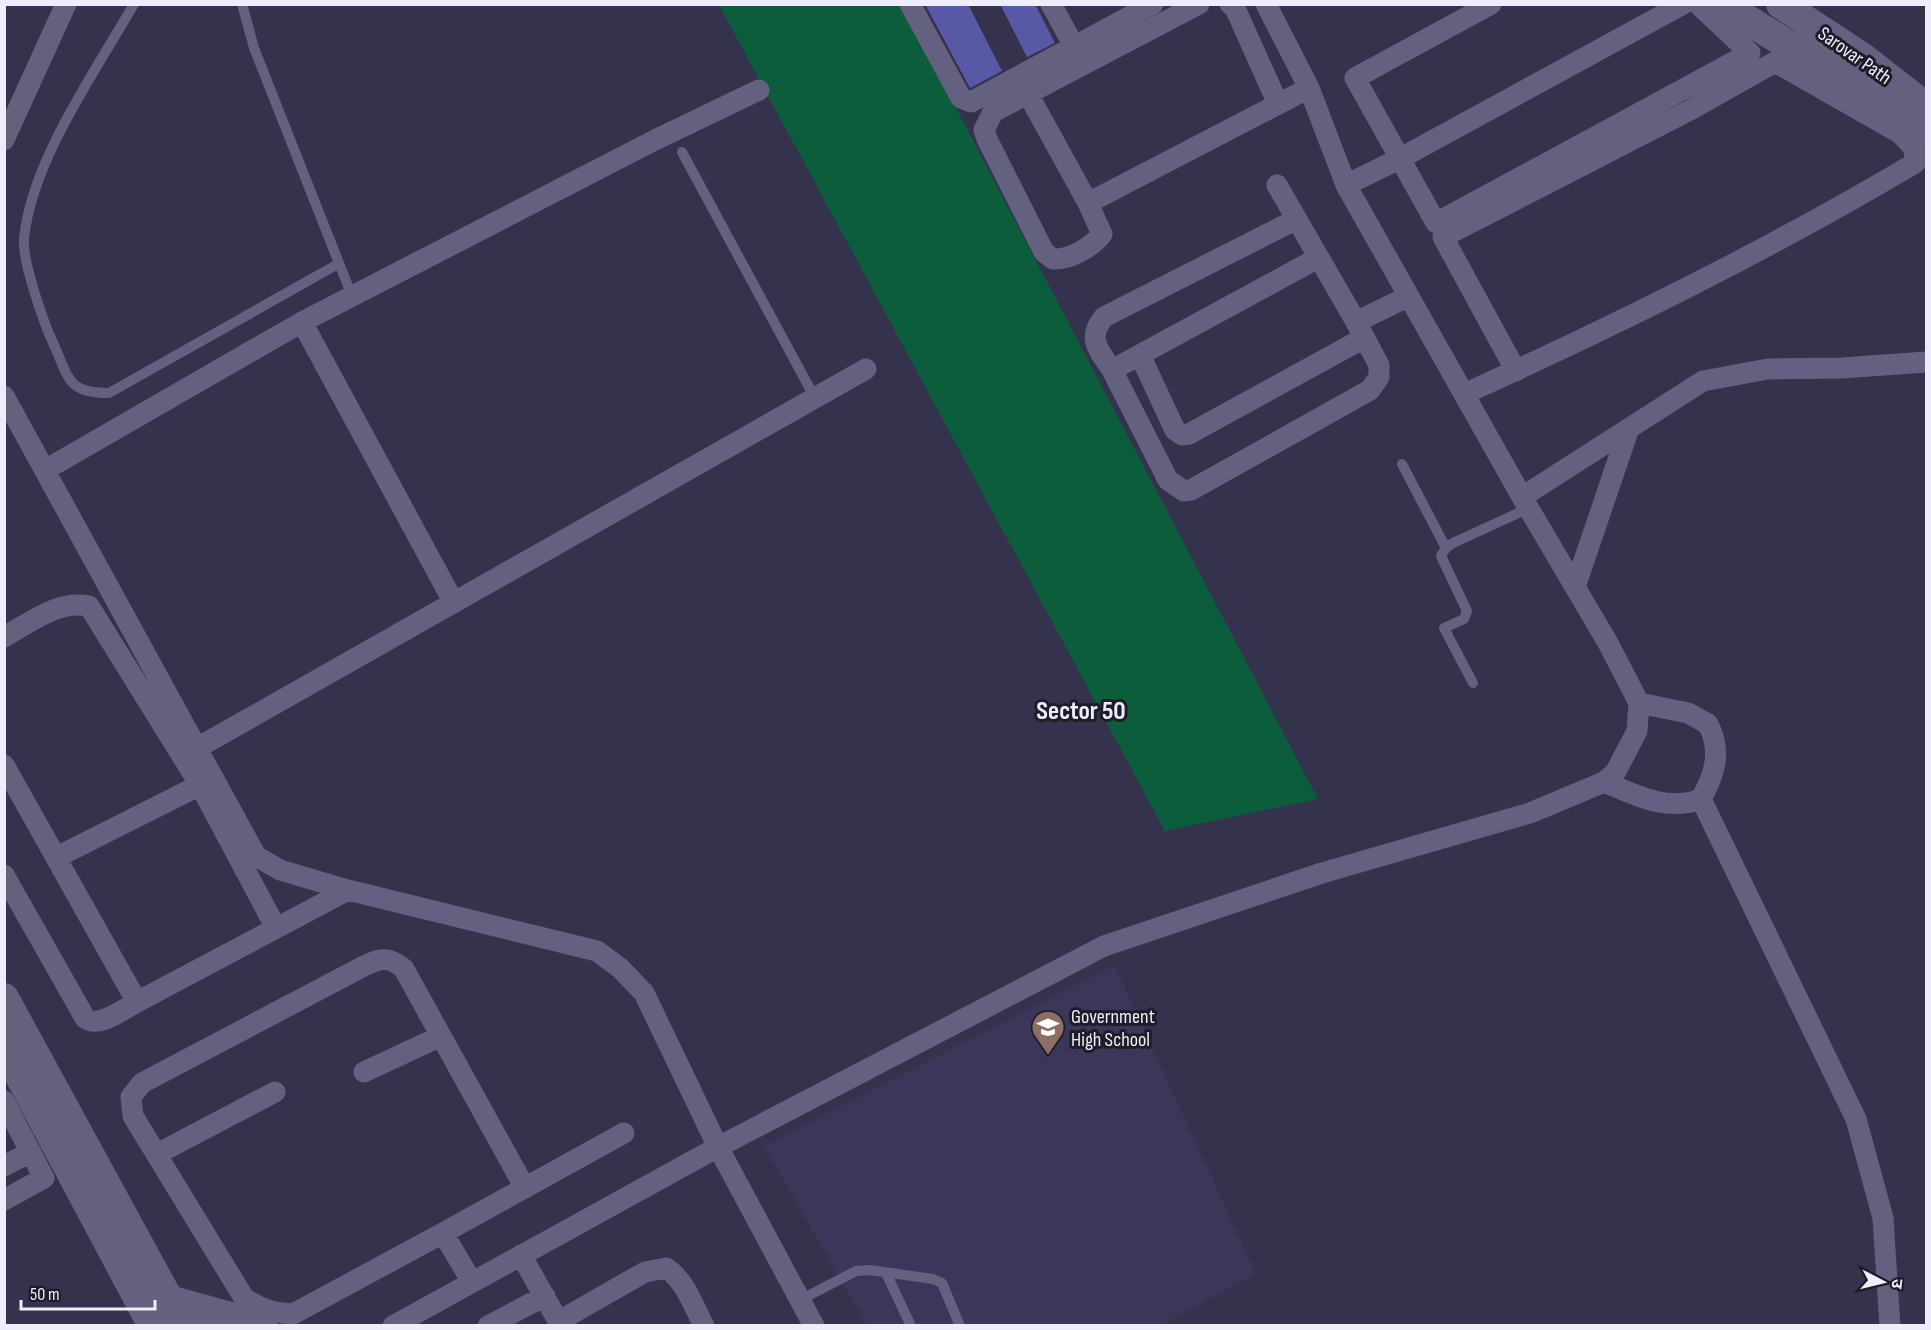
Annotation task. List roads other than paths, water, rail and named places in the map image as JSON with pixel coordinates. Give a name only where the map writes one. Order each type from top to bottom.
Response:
[{"type":"main road","points":[[1728,4],[1743,17],[1908,118],[1926,135]]},
{"type":"main road","name":"Sarovar Path","points":[[1781,4],[1863,58],[1926,107]]},
{"type":"main road","points":[[4,998],[176,1313],[263,1326]]},
{"type":"main road","points":[[4,1046],[153,1326]]},
{"type":"street","points":[[4,140],[62,14],[48,4]]},
{"type":"street","points":[[910,4],[961,98],[972,102],[1153,4]]},
{"type":"street","points":[[1051,4],[1075,48]]},
{"type":"street","points":[[1028,94],[1088,203],[1102,234],[1095,243],[1069,256],[1053,259],[1044,252],[984,130],[993,112],[1199,4]]},
{"type":"street","points":[[1230,4],[1235,8],[1278,104]]},
{"type":"street","points":[[393,1326],[718,1147],[1104,946],[1322,873],[1530,813],[1604,782],[1615,773],[1637,731],[1639,703],[1346,185],[1310,88],[1266,4]]},
{"type":"street","points":[[1491,4],[1355,78],[1436,223],[1750,53],[1698,4]]},
{"type":"street","points":[[1346,185],[1399,159],[1683,4]]},
{"type":"street","points":[[1464,394],[1516,371],[1633,317],[1847,204],[1915,163],[1914,148],[1901,134],[1775,62],[1690,110],[1443,237],[1516,371]]},
{"type":"street","points":[[1088,203],[1310,88]]},
{"type":"street","points":[[45,470],[302,322],[655,140],[759,90]]},
{"type":"street","points":[[1277,185],[1379,365],[1379,377],[1370,390],[1191,490],[1184,491],[1168,480],[1112,370],[1095,342],[1095,328],[1104,317],[1295,220]]},
{"type":"street","points":[[1112,370],[1318,258]]},
{"type":"street","points":[[1140,355],[1175,430],[1182,435],[1189,434],[1360,330],[1408,296]]},
{"type":"street","points":[[302,322],[454,603]]},
{"type":"street","points":[[1525,502],[1703,381],[1768,369],[1842,368],[1926,362]]},
{"type":"street","points":[[196,748],[866,369]]},
{"type":"street","points":[[4,396],[256,856],[279,870],[348,890],[597,951],[620,968],[644,993],[718,1147],[814,1326]]},
{"type":"street","points":[[1575,587],[1628,431]]},
{"type":"street","points":[[4,636],[73,603],[89,606],[200,785],[276,928]]},
{"type":"street","points":[[1604,782],[1667,805],[1684,805],[1701,799],[1713,778],[1717,756],[1708,724],[1688,713],[1639,703]]},
{"type":"street","points":[[4,765],[137,1002]]},
{"type":"street","points":[[57,857],[200,785]]},
{"type":"street","points":[[1701,799],[1856,1119],[1883,1218],[1890,1326]]},
{"type":"street","points":[[4,875],[85,1018],[90,1022],[98,1022],[348,890]]},
{"type":"street","points":[[525,1188],[404,969],[393,959],[381,959],[142,1083],[131,1097],[130,1109],[244,1299],[274,1313],[293,1314],[443,1233],[525,1188],[624,1133]]},
{"type":"street","points":[[364,1072],[440,1037]]},
{"type":"street","points":[[157,1154],[275,1092]]},
{"type":"street","points":[[4,1200],[44,1178],[5,1102]]},
{"type":"street","points":[[4,1166],[31,1152]]},
{"type":"street","points":[[443,1233],[472,1282]]},
{"type":"street","points":[[521,1255],[560,1323],[645,1272],[666,1268],[674,1273],[684,1287],[704,1326]]},
{"type":"street","points":[[488,1326],[545,1296]]},
{"type":"lane","points":[[134,4],[51,150],[32,196],[24,242],[42,320],[73,385],[87,393],[109,393],[338,264]]},
{"type":"lane","points":[[242,4],[254,48],[352,296]]},
{"type":"lane","points":[[682,152],[815,398]]},
{"type":"lane","points":[[1402,464],[1446,548]]},
{"type":"lane","points":[[1473,683],[1444,628],[1464,619],[1467,611],[1441,556],[1446,548],[1525,502]]},
{"type":"lane","points":[[800,1300],[856,1271],[933,1279],[942,1283],[960,1326]]},
{"type":"lane","points":[[886,1273],[911,1326]]},
{"type":"place","name":"Government High School","points":[[1048,1056]]},
{"type":"district","name":"Sector 50","points":[[1081,710]]}]
